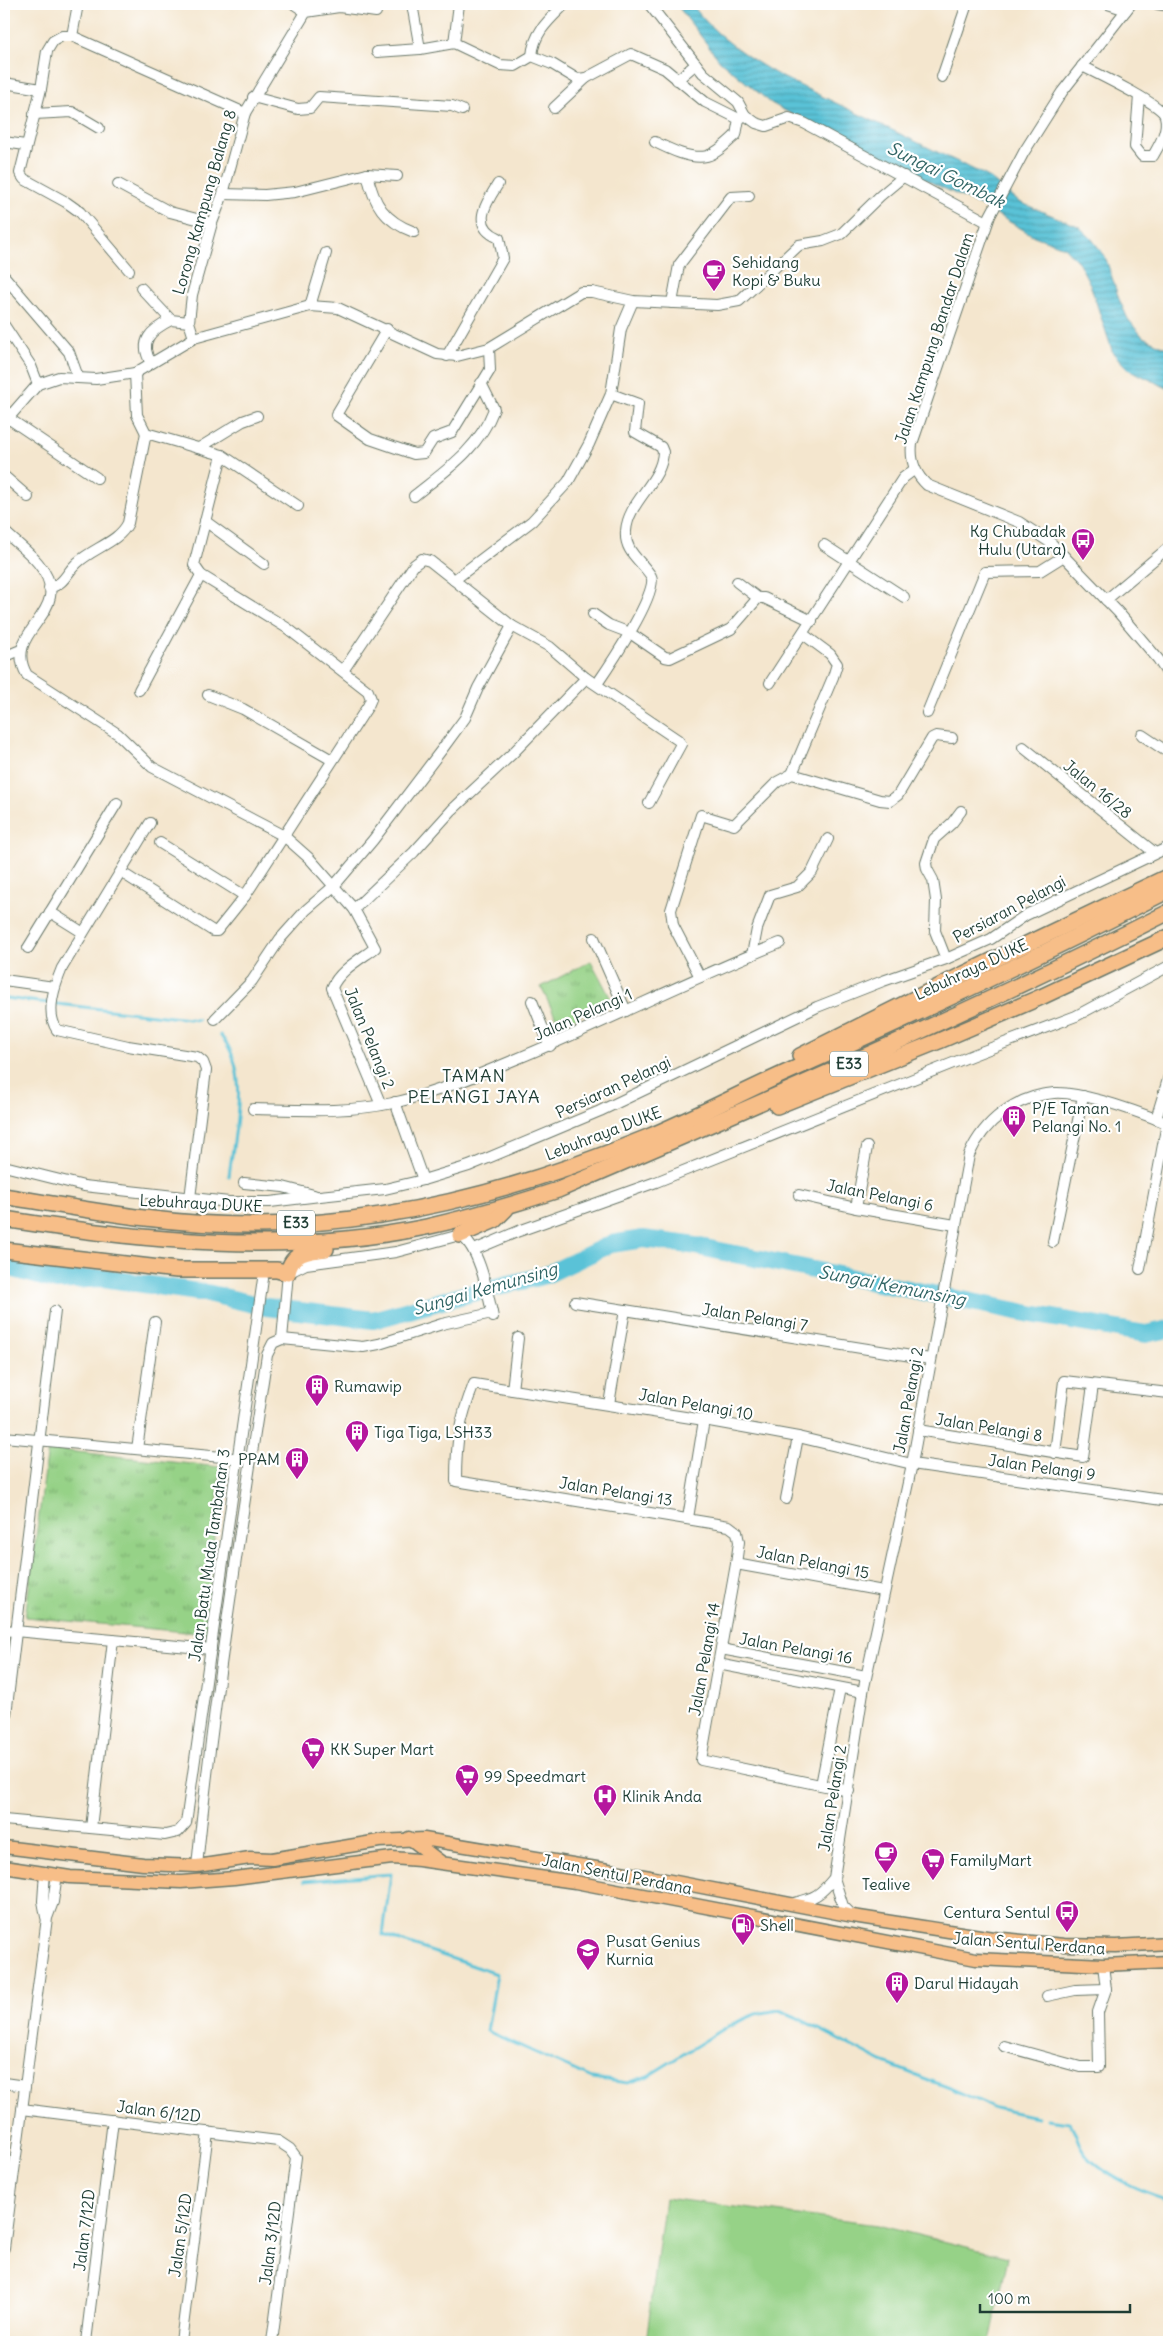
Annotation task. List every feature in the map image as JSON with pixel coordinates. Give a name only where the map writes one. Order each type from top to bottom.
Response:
[{"type":"highway","points":[[690,1118],[745,1082],[1169,876]]},
{"type":"highway","name":"Lebuhraya DUKE","points":[[4,1196],[155,1221],[257,1225],[339,1220],[423,1208],[504,1187],[611,1152],[690,1118],[1028,962],[1169,890]]},
{"type":"highway","name":"Lebuhraya DUKE","points":[[4,1219],[148,1239],[251,1244],[330,1240],[425,1227],[508,1206],[558,1190],[922,1032],[1038,978],[1169,912]]},
{"type":"highway","points":[[660,1147],[708,1134],[939,1041],[1041,997],[1169,937]]},
{"type":"highway","points":[[460,1235],[495,1220],[508,1206]]},
{"type":"highway","points":[[4,1250],[177,1270],[277,1270],[288,1273],[292,1260],[303,1253],[403,1239],[419,1234],[425,1227]]},
{"type":"main road","points":[[4,1847],[143,1864],[197,1866],[250,1858],[272,1859],[409,1838],[424,1844],[441,1862]]},
{"type":"main road","name":"Jalan Sentul Perdana","points":[[424,1844],[453,1842],[853,1916],[1003,1939],[1093,1948],[1169,1943]]},
{"type":"main road","points":[[392,1858],[424,1844]]},
{"type":"main road","points":[[37,1850],[46,1857],[51,1870],[60,1859],[72,1854]]},
{"type":"main road","name":"Jalan Sentul Perdana","points":[[7,1865],[51,1870],[70,1877],[181,1882],[234,1878],[392,1858],[441,1862],[574,1882],[976,1959],[1103,1965],[1169,1962]]},
{"type":"main road","points":[[1064,1964],[1083,1960],[1093,1948]]},
{"type":"main road","points":[[1093,1948],[1097,1961],[1118,1961],[1126,1964]]},
{"type":"street","points":[[72,36],[78,4]]},
{"type":"street","points":[[294,4],[305,8],[338,7],[376,12]]},
{"type":"street","points":[[412,4],[420,49]]},
{"type":"street","points":[[454,43],[459,4]]},
{"type":"street","points":[[532,56],[533,44],[541,27],[566,4]]},
{"type":"street","points":[[649,4],[703,73],[738,102],[742,117],[736,135],[708,156],[695,157],[655,142]]},
{"type":"street","points":[[942,77],[967,4]]},
{"type":"street","points":[[1108,4],[1129,7]]},
{"type":"street","points":[[1157,4],[1169,6]]},
{"type":"street","name":"Jalan Kampung Bandar Dalam","points":[[1129,7],[1062,92],[1014,169],[988,219],[912,444],[911,456],[915,470],[927,486],[1031,528],[1064,556],[1158,659],[1169,676]]},
{"type":"street","name":"Lorong Kampung Balang 8","points":[[194,338],[189,322],[192,295],[212,222],[223,194],[244,113],[305,8]]},
{"type":"street","points":[[129,270],[80,212],[66,202],[24,179],[20,173],[41,90],[47,51],[53,41],[62,36],[72,36],[244,113]]},
{"type":"street","points":[[378,52],[420,49],[454,43],[500,65],[515,66],[532,56]]},
{"type":"street","points":[[554,108],[586,78],[630,54],[665,70],[705,102],[766,126],[789,118],[804,123],[988,219]]},
{"type":"street","points":[[532,56],[552,64],[577,79],[586,78]]},
{"type":"street","points":[[677,80],[696,64]]},
{"type":"street","points":[[1082,66],[1139,96],[1160,108],[1165,116],[1164,133],[1153,156],[1142,156],[1135,147],[1139,96]]},
{"type":"street","points":[[4,82],[41,90]]},
{"type":"street","points":[[253,97],[298,109],[310,108],[319,97],[452,106],[462,110]]},
{"type":"street","points":[[34,114],[72,112],[99,128]]},
{"type":"street","points":[[4,142],[26,145]]},
{"type":"street","points":[[223,194],[265,195],[295,192],[367,174],[397,176]]},
{"type":"street","points":[[367,174],[372,196],[381,210],[401,227],[414,232]]},
{"type":"street","points":[[97,478],[6,421],[38,384],[59,377],[96,379],[136,373],[194,338],[310,306],[338,308],[387,329],[437,354],[458,356],[489,348],[581,292],[633,301],[717,305],[739,302],[799,245],[823,241],[841,234],[880,196],[904,176]]},
{"type":"street","points":[[118,184],[170,212],[212,222]]},
{"type":"street","points":[[447,356],[503,258],[500,238],[489,234],[483,226],[484,205],[498,184]]},
{"type":"street","points":[[672,303],[680,265],[731,197],[749,196]]},
{"type":"street","points":[[310,306],[326,254]]},
{"type":"street","points":[[4,276],[69,352],[78,377]]},
{"type":"street","points":[[142,288],[171,320]]},
{"type":"street","points":[[454,580],[532,521],[568,482],[589,444],[611,394],[618,344],[633,301]]},
{"type":"street","points":[[151,363],[145,347],[146,339],[161,325],[171,320],[189,322]]},
{"type":"street","points":[[4,325],[31,366],[38,384]]},
{"type":"street","points":[[387,329],[336,413],[337,417],[370,439],[414,454],[424,452],[434,439],[452,432],[490,370],[489,348]]},
{"type":"street","points":[[49,588],[59,585],[75,564],[124,530],[128,522],[146,433],[137,415],[136,373]]},
{"type":"street","points":[[414,496],[469,451],[488,424],[494,409],[482,383]]},
{"type":"street","points":[[597,684],[630,633],[652,586],[653,581],[630,552],[627,544],[626,530],[633,511],[655,477],[664,452],[661,448],[635,432],[639,406],[637,402],[611,394]]},
{"type":"street","points":[[199,448],[243,421],[257,416]]},
{"type":"street","points":[[146,433],[222,456],[298,506]]},
{"type":"street","points":[[127,876],[215,932],[245,896],[371,699],[368,691],[287,628],[201,575],[194,565],[222,456]]},
{"type":"street","points":[[770,683],[903,478],[915,470]]},
{"type":"street","points":[[4,476],[28,497]]},
{"type":"street","points":[[205,521],[264,564]]},
{"type":"street","points":[[4,532],[38,563],[49,588],[48,600],[41,616],[23,636],[18,651],[19,664],[27,675],[118,734],[152,767],[284,836],[310,859],[354,909],[414,852],[452,810],[512,754],[586,678]]},
{"type":"street","points":[[824,545],[904,597]]},
{"type":"street","points":[[1106,600],[1169,547]]},
{"type":"street","points":[[927,713],[985,572],[1040,571],[1064,556]]},
{"type":"street","points":[[343,671],[414,564],[422,559],[430,561],[512,626],[550,647],[586,678],[681,743],[649,803]]},
{"type":"street","points":[[139,690],[201,575]]},
{"type":"street","points":[[737,582],[758,598],[764,598],[812,621]]},
{"type":"street","points":[[593,614],[609,625],[630,633],[664,657],[670,658],[731,629],[758,598]]},
{"type":"street","points":[[215,1019],[252,981],[280,939],[306,910],[334,886],[373,840],[465,718],[478,688],[512,626]]},
{"type":"street","points":[[700,977],[673,925],[671,910],[699,818],[704,815],[734,825],[777,782],[792,774],[837,664],[830,654],[803,634]]},
{"type":"street","points":[[4,657],[18,651]]},
{"type":"street","name":"Jalan Kampung Bandar Dalam","points":[[1158,659],[1169,667]]},
{"type":"street","points":[[208,695],[243,709],[332,760]]},
{"type":"street","points":[[1142,735],[1169,753]]},
{"type":"street","points":[[792,774],[880,800],[890,801],[898,795],[932,738],[936,736],[952,738]]},
{"type":"street","name":"Jalan 16/28","points":[[1023,747],[1155,853]]},
{"type":"street","points":[[28,948],[117,803]]},
{"type":"street","points":[[946,959],[934,931],[936,900],[934,880],[927,869],[926,863],[934,839],[952,823],[961,811]]},
{"type":"street","points":[[150,823],[82,932],[54,990],[52,1023],[57,1030],[128,1046],[197,1057],[203,1062],[206,1070],[190,1198]]},
{"type":"street","points":[[752,955],[758,927],[770,895],[797,887],[812,872],[828,839]]},
{"type":"street","points":[[160,844],[245,896]]},
{"type":"street","name":"Persiaran Pelangi","points":[[4,1166],[84,1186],[229,1202],[254,1202],[385,1189],[422,1180],[468,1166],[600,1111],[852,992],[946,959],[991,939],[1026,915],[1169,847]]},
{"type":"street","name":"Jalan Pelangi 2","points":[[354,909],[375,948],[338,978],[332,988],[381,1105]]},
{"type":"street","points":[[50,912],[82,932]]},
{"type":"street","points":[[594,938],[626,1012]]},
{"type":"street","name":"Jalan Pelangi 1","points":[[254,1108],[329,1112],[395,1102],[473,1077],[550,1046],[700,977],[780,944]]},
{"type":"street","points":[[474,1250],[518,1231],[656,1182],[955,1062],[1076,1016],[1169,966]]},
{"type":"street","points":[[4,980],[54,990]]},
{"type":"street","points":[[532,1001],[550,1046]]},
{"type":"street","points":[[1156,1119],[1169,1076]]},
{"type":"street","name":"Jalan Pelangi 2","points":[[853,1916],[843,1906],[834,1878],[863,1692],[912,1464],[938,1313],[969,1155],[976,1138],[991,1120],[1032,1097],[1056,1093],[1083,1096],[1168,1124]]},
{"type":"street","points":[[1054,1242],[1083,1096]]},
{"type":"street","points":[[395,1102],[422,1180]]},
{"type":"street","points":[[1140,1269],[1168,1124]]},
{"type":"street","points":[[856,1208],[867,1147]]},
{"type":"street","points":[[244,1183],[284,1187],[320,1196]]},
{"type":"street","name":"Jalan Pelangi 6","points":[[800,1195],[856,1208],[955,1224]]},
{"type":"street","points":[[197,1866],[206,1784],[251,1459],[268,1355],[273,1344],[282,1334],[288,1273],[306,1264],[396,1252],[460,1235],[468,1240],[474,1250],[492,1311],[363,1347],[282,1334]]},
{"type":"street","name":"Jalan Batu Muda Tambahan 3","points":[[91,1828],[165,1834],[178,1832],[186,1823],[263,1279]]},
{"type":"street","name":"Jalan Pelangi 7","points":[[575,1302],[930,1359]]},
{"type":"street","points":[[609,1404],[625,1310]]},
{"type":"street","points":[[4,1731],[55,1311]]},
{"type":"street","points":[[137,1449],[155,1322]]},
{"type":"street","points":[[512,1390],[518,1338]]},
{"type":"street","name":"Jalan Pelangi 8","points":[[1055,1452],[1064,1381],[1169,1392]]},
{"type":"street","name":"Jalan Pelangi 10","points":[[456,1481],[456,1450],[461,1417],[474,1384],[609,1404],[798,1437],[912,1464]]},
{"type":"street","name":"Jalan Pelangi 8","points":[[918,1430],[1083,1457],[1093,1385]]},
{"type":"street","points":[[688,1518],[704,1420]]},
{"type":"street","points":[[4,1437],[251,1459]]},
{"type":"street","points":[[786,1499],[798,1437]]},
{"type":"street","name":"Jalan Pelangi 9","points":[[912,1464],[1169,1501]]},
{"type":"street","name":"Jalan Pelangi 13","points":[[456,1481],[729,1526],[737,1532],[739,1542],[736,1564]]},
{"type":"street","name":"Jalan Pelangi 15","points":[[736,1564],[884,1591]]},
{"type":"street","name":"Jalan Pelangi 14","points":[[736,1564],[701,1760],[821,1785]]},
{"type":"street","points":[[4,1630],[211,1649]]},
{"type":"street","points":[[4,1820],[91,1828],[113,1640]]},
{"type":"street","name":"Jalan Pelangi 16","points":[[721,1650],[866,1676]]},
{"type":"street","points":[[718,1664],[863,1692]]},
{"type":"street","points":[[840,1688],[821,1785],[849,1791]]},
{"type":"street","points":[[4,2248],[46,1918],[43,1901],[51,1870]]},
{"type":"street","points":[[791,1904],[813,1899],[822,1893],[834,1878]]},
{"type":"street","points":[[1004,2046],[1080,2067],[1098,2067],[1098,2012],[1106,1990],[1103,1965]]},
{"type":"street","points":[[1047,1996],[1075,1990],[1106,1990]]},
{"type":"street","points":[[4,2083],[25,2086]]},
{"type":"street","name":"Jalan 6/12D","points":[[22,2109],[278,2141],[290,2148]]},
{"type":"street","name":"Jalan 7/12D","points":[[86,2342],[113,2120]]},
{"type":"street","name":"Jalan 5/12D","points":[[181,2342],[208,2132]]},
{"type":"street","name":"Jalan 3/12D","points":[[272,2342],[296,2157],[290,2148]]},
{"type":"green space","points":[[591,961],[611,999],[560,1026],[541,987]]},
{"type":"green space","points":[[48,1449],[220,1467],[207,1634],[25,1617]]},
{"type":"green space","points":[[665,2198],[877,2225],[1008,2257],[990,2342],[646,2342]]},
{"type":"water","name":"Sungai Gombak","points":[[676,4],[692,4],[720,35],[756,62],[780,76],[987,176],[1019,202],[1078,226],[1091,238],[1105,256],[1119,299],[1128,319],[1143,337],[1169,349],[1169,389],[1128,369],[1113,353],[1090,284],[1079,263],[1064,247],[1034,236],[989,210],[811,125],[771,103],[720,61]]},
{"type":"waterway","points":[[4,998],[198,1020]]},
{"type":"waterway","points":[[220,1035],[230,1049],[236,1066],[238,1083],[237,1121],[229,1176]]},
{"type":"waterway","name":"Sungai Kemunsing","points":[[4,1266],[57,1281],[103,1278],[211,1294],[266,1307],[373,1320],[546,1275],[611,1244],[643,1239],[690,1245],[1031,1314],[1146,1334],[1169,1329]]},
{"type":"waterway","points":[[304,1881],[391,1874],[383,1935],[497,1974],[487,2031],[592,2078],[628,2083],[648,2076],[730,2025],[756,2014],[779,2010],[882,2062],[950,2088],[995,2108],[1037,2117]]},
{"type":"waterway","points":[[1047,2119],[1069,2122],[1081,2147],[1097,2165],[1108,2173],[1133,2187],[1169,2200]]},
{"type":"place","name":"Sehidang Kopi & Buku","points":[[714,292]]},
{"type":"place","name":"Kg Chubadak Hulu (Utara)","points":[[1083,561]]},
{"type":"place","name":"P/E Taman Pelangi No. 1","points":[[1014,1138]]},
{"type":"place","name":"Rumawip","points":[[317,1407]]},
{"type":"place","name":"Tiga Tiga, LSH33","points":[[357,1453]]},
{"type":"place","name":"PPAM","points":[[297,1480]]},
{"type":"place","name":"KK Super Mart","points":[[313,1770]]},
{"type":"place","name":"99 Speedmart","points":[[467,1797]]},
{"type":"place","name":"Klinik Anda","points":[[605,1817]]},
{"type":"place","name":"Tealive","points":[[886,1874]]},
{"type":"place","name":"FamilyMart","points":[[933,1881]]},
{"type":"place","name":"Centura Sentul","points":[[1067,1933]]},
{"type":"place","name":"Shell","points":[[743,1946]]},
{"type":"place","name":"Pusat Genius Kurnia","points":[[588,1971]]},
{"type":"place","name":"Darul Hidayah","points":[[897,2004]]},
{"type":"district","name":"TAMAN PELANGI JAYA","points":[[474,1086]]}]
